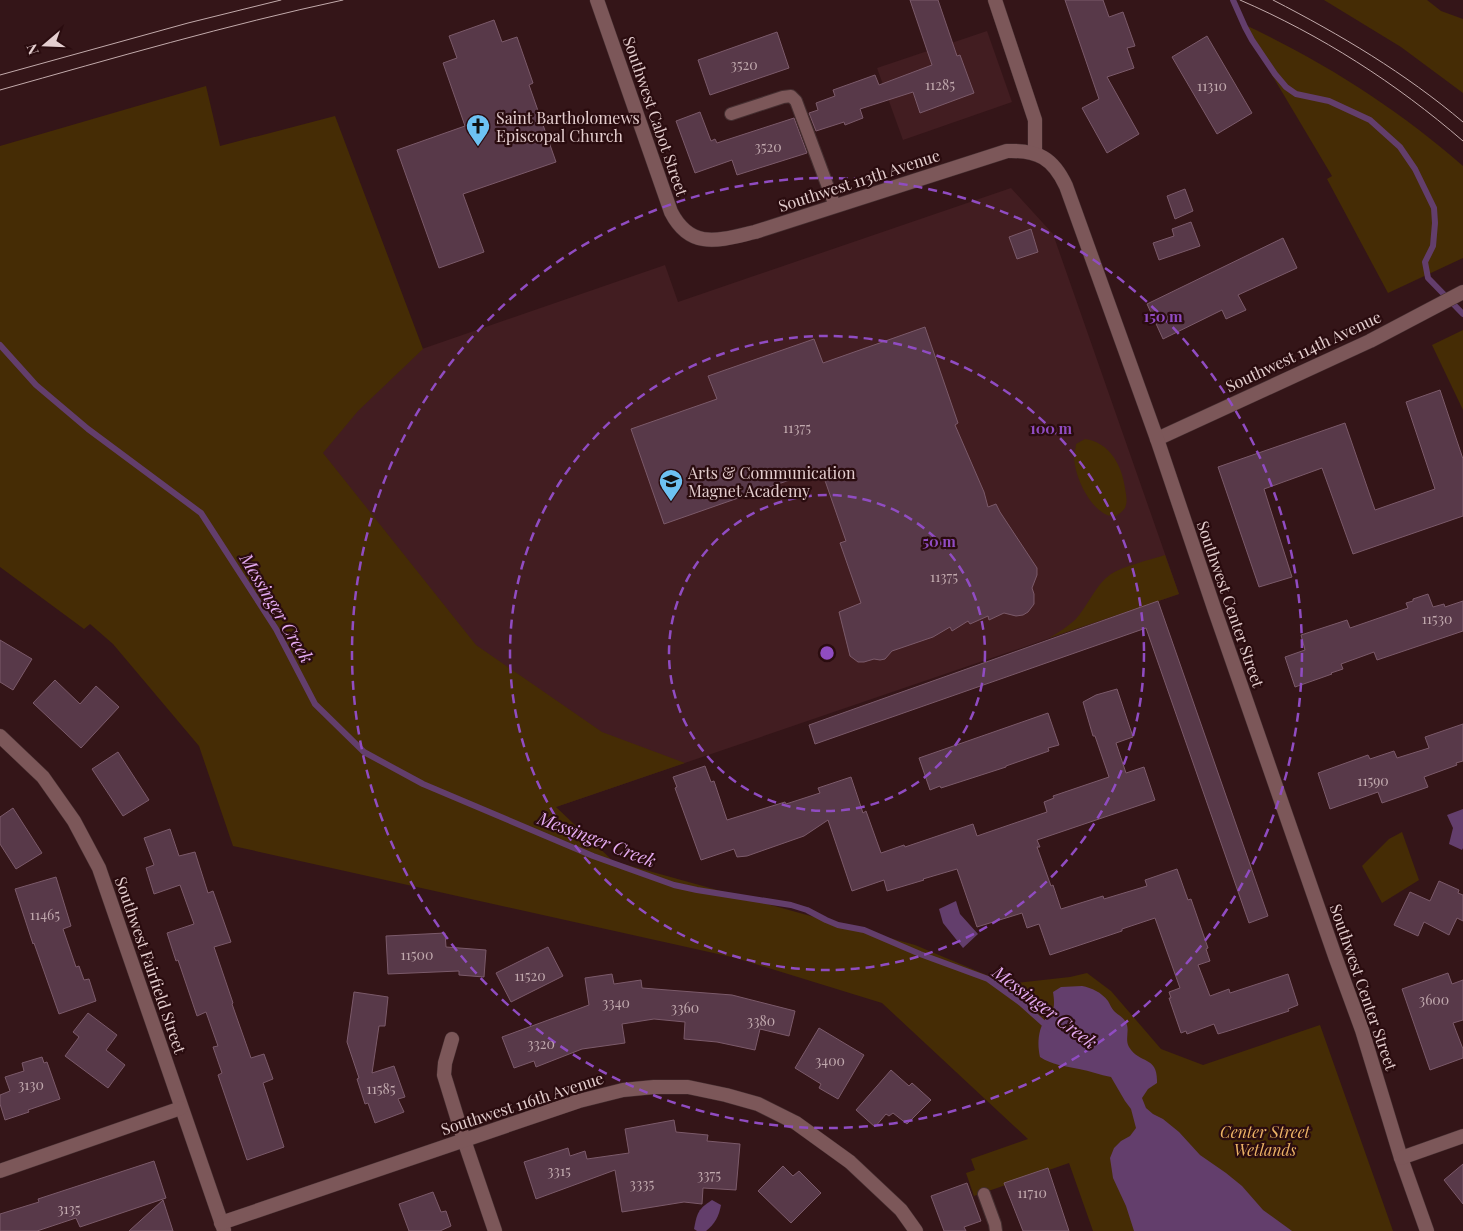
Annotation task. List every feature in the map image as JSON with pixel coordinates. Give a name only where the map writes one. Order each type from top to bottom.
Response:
[{"type":"street","name":"Southwest Cabot Street","points":[[597,0],[671,212],[677,223],[694,236]]},
{"type":"street","points":[[995,0],[1035,120],[1035,153]]},
{"type":"street","name":"Southwest 113th Avenue","points":[[694,236],[702,240],[712,241],[755,232],[1008,151],[1021,150],[1035,153]]},
{"type":"street","name":"Southwest Center Street","points":[[1035,153],[1058,169],[1066,186],[1144,408],[1157,439],[1215,611],[1362,1030],[1401,1158],[1427,1231]]},
{"type":"street","name":"Southwest 114th Avenue","points":[[1157,439],[1370,340],[1463,292]]},
{"type":"street","name":"Southwest Fairfield Street","points":[[0,736],[43,777],[74,821],[99,868],[223,1227]]},
{"type":"street","points":[[452,1039],[444,1075],[495,1231]]},
{"type":"street","name":"Southwest 116th Avenue","points":[[223,1227],[464,1140],[579,1101],[623,1090],[654,1087],[688,1087],[758,1104],[796,1123],[850,1162],[901,1210],[916,1231]]},
{"type":"street","points":[[0,1171],[181,1108]]},
{"type":"street","points":[[1401,1158],[1463,1136]]},
{"type":"lane","points":[[730,114],[791,96],[796,101],[835,206]]},
{"type":"lane","points":[[984,1194],[996,1231]]},
{"type":"shaded area","points":[[987,31],[1012,102],[903,140],[877,68]]},
{"type":"shaded area","name":"Arts & Communication Magnet Academy","points":[[1011,188],[1053,234],[1179,594],[556,807],[133,449],[665,265],[678,302]]},
{"type":"shaded area","points":[[1463,809],[1462,850],[1449,844],[1453,828],[1447,815]]},
{"type":"shaded area","points":[[956,901],[960,914],[978,934],[963,948],[943,923],[939,909]]},
{"type":"shaded area","points":[[1082,986],[1096,991],[1108,1001],[1113,1010],[1126,1023],[1127,1042],[1133,1053],[1148,1061],[1155,1068],[1157,1083],[1148,1089],[1142,1098],[1146,1108],[1179,1132],[1200,1155],[1242,1186],[1263,1210],[1292,1231],[1134,1231],[1126,1206],[1113,1178],[1110,1158],[1114,1148],[1130,1136],[1136,1128],[1131,1109],[1111,1077],[1054,1064],[1040,1057],[1038,1042],[1040,1032],[1043,1022],[1053,1010],[1053,992],[1061,987]]},
{"type":"shaded area","points":[[712,1200],[721,1205],[718,1216],[712,1226],[706,1231],[697,1231],[694,1229],[699,1212]]},
{"type":"green space","points":[[1324,0],[1427,0],[1441,11],[1463,19],[1463,93],[1401,47]]},
{"type":"green space","points":[[1241,23],[1329,69],[1385,105],[1412,124],[1463,166],[1463,258],[1388,293],[1327,179],[1332,176]]},
{"type":"green space","name":"Center Street Wetlands","points":[[206,86],[220,146],[335,116],[423,349],[358,411],[323,453],[476,645],[602,732],[685,763],[556,807],[613,861],[915,945],[1008,984],[1070,977],[1087,973],[1111,991],[1161,1049],[1203,1065],[1320,1025],[1393,1231],[1093,1231],[1069,1163],[974,1196],[966,1173],[975,1170],[971,1159],[1028,1139],[882,1003],[736,958],[233,846],[199,746],[113,644],[90,624],[84,629],[0,567],[0,146]]},
{"type":"green space","points":[[1463,330],[1463,410],[1432,345]]},
{"type":"green space","points":[[1085,439],[1101,445],[1107,450],[1113,456],[1121,471],[1126,503],[1125,508],[1116,516],[1107,515],[1099,510],[1088,497],[1079,480],[1074,454],[1076,444]]},
{"type":"green space","points":[[1165,555],[1179,594],[1049,638],[1075,620],[1100,584],[1111,574]]},
{"type":"green space","points":[[1402,832],[1419,880],[1382,903],[1362,866],[1389,839]]},
{"type":"building","points":[[910,0],[938,0],[957,56],[960,55],[974,93],[920,113],[913,92],[860,109],[863,118],[845,125],[844,122],[816,131],[809,113],[818,110],[816,103],[835,96],[833,90],[875,75],[879,85],[932,65]]},
{"type":"building","points":[[1065,0],[1103,0],[1109,17],[1123,12],[1135,46],[1127,48],[1134,68],[1107,77],[1139,134],[1107,153],[1082,108],[1099,99]]},
{"type":"building","name":"Saint Bartholomews Episcopal Church","points":[[494,20],[502,42],[517,37],[533,83],[529,85],[556,162],[463,194],[484,252],[439,268],[397,150],[465,126],[443,63],[457,58],[449,36]]},
{"type":"building","points":[[777,32],[789,68],[710,95],[698,60]]},
{"type":"building","points":[[1207,36],[1252,113],[1217,134],[1172,57]]},
{"type":"building","points":[[700,112],[711,141],[715,139],[717,143],[794,118],[807,153],[737,175],[732,160],[695,173],[676,121]]},
{"type":"building","points":[[1185,189],[1193,211],[1175,219],[1167,196]]},
{"type":"building","points":[[1191,222],[1200,246],[1159,260],[1153,243],[1174,236],[1172,229]]},
{"type":"building","points":[[1031,229],[1038,252],[1017,259],[1009,237]]},
{"type":"building","points":[[1283,238],[1297,268],[1238,295],[1246,310],[1226,319],[1222,310],[1163,339],[1147,304]]},
{"type":"building","name":"Arts & Communication Magnet Academy","points":[[925,327],[958,423],[955,425],[984,492],[988,507],[996,504],[1037,568],[1037,575],[1032,588],[1034,604],[1023,615],[1016,616],[1004,613],[989,620],[988,616],[970,624],[968,621],[952,631],[950,627],[933,637],[892,651],[885,659],[858,662],[850,656],[839,612],[861,603],[840,543],[846,541],[821,469],[664,524],[631,429],[717,399],[708,376],[814,339],[823,363]]},
{"type":"building","points":[[1440,390],[1463,459],[1463,516],[1353,554],[1322,468],[1264,489],[1292,577],[1259,587],[1218,467],[1345,423],[1375,510],[1435,489],[1406,402]]},
{"type":"building","points":[[1428,594],[1433,607],[1444,604],[1445,607],[1463,601],[1463,631],[1377,660],[1374,652],[1341,664],[1343,669],[1332,674],[1295,687],[1285,657],[1305,650],[1301,635],[1347,620],[1350,628],[1408,608],[1406,603]]},
{"type":"building","points":[[1158,601],[1268,916],[1249,923],[1146,628],[815,744],[809,725]]},
{"type":"building","points":[[0,640],[32,659],[13,690],[0,682]]},
{"type":"building","points":[[55,680],[80,704],[96,686],[119,707],[81,748],[33,703]]},
{"type":"building","points":[[1117,689],[1133,737],[1116,743],[1126,773],[1144,767],[1155,800],[1037,840],[1040,847],[1037,847],[1061,909],[1103,896],[1104,899],[1147,886],[1145,880],[1177,869],[1188,900],[1191,899],[1208,948],[1206,949],[1210,961],[1198,965],[1210,996],[1229,989],[1230,993],[1288,974],[1298,1005],[1288,1009],[1289,1011],[1218,1034],[1214,1024],[1187,1034],[1186,1031],[1181,1033],[1169,998],[1171,998],[1169,992],[1180,988],[1155,918],[1050,955],[1039,924],[1027,928],[1022,913],[977,927],[957,869],[887,891],[884,880],[852,891],[828,820],[804,836],[747,856],[737,857],[734,849],[701,860],[675,788],[677,787],[673,777],[705,766],[711,782],[714,781],[727,820],[820,793],[818,788],[851,777],[863,813],[866,811],[881,853],[973,824],[977,836],[1047,812],[1044,802],[1054,798],[1053,796],[1109,777],[1095,736],[1093,736],[1083,702],[1096,695]]},
{"type":"building","points":[[1048,713],[1059,745],[1048,748],[1049,751],[1006,767],[930,790],[919,758]]},
{"type":"building","points":[[1463,724],[1463,761],[1424,777],[1428,787],[1382,803],[1378,792],[1330,809],[1318,773],[1368,755],[1370,759],[1394,751],[1397,758],[1429,748],[1425,737]]},
{"type":"building","points":[[118,752],[149,800],[123,816],[92,769]]},
{"type":"building","points":[[13,808],[42,853],[16,869],[0,844],[0,817]]},
{"type":"building","points":[[170,829],[179,856],[195,852],[208,893],[213,891],[231,942],[214,947],[232,1004],[251,1058],[264,1054],[273,1079],[263,1083],[284,1147],[247,1160],[218,1075],[222,1073],[213,1047],[218,1046],[206,1012],[197,1016],[167,933],[194,924],[180,885],[154,894],[146,868],[154,865],[144,838]]},
{"type":"building","points":[[56,877],[71,926],[63,929],[76,967],[79,966],[84,980],[89,979],[96,1001],[59,1014],[15,889]]},
{"type":"building","points":[[1439,881],[1459,890],[1458,893],[1463,895],[1463,921],[1457,918],[1449,935],[1424,922],[1418,936],[1394,925],[1410,892],[1430,901]]},
{"type":"building","points":[[445,933],[446,947],[486,950],[484,977],[459,975],[459,971],[388,974],[386,936]]},
{"type":"building","points":[[548,947],[563,976],[511,1002],[496,973]]},
{"type":"building","points":[[1448,973],[1452,984],[1463,980],[1463,1020],[1453,1023],[1463,1049],[1463,1058],[1430,1070],[1402,989]]},
{"type":"building","points":[[612,974],[614,984],[641,980],[642,988],[732,995],[795,1011],[789,1036],[760,1029],[755,1050],[717,1042],[684,1039],[685,1022],[654,1019],[622,1024],[625,1043],[582,1049],[536,1067],[534,1061],[514,1068],[502,1037],[589,1005],[585,978]]},
{"type":"building","points":[[354,992],[388,997],[385,1026],[379,1026],[372,1073],[394,1066],[405,1097],[398,1099],[404,1112],[375,1123],[368,1103],[365,1104],[347,1042]]},
{"type":"building","points":[[88,1013],[117,1035],[106,1050],[125,1065],[108,1088],[65,1056],[79,1037],[73,1032]]},
{"type":"building","points":[[819,1028],[864,1055],[838,1099],[819,1088],[821,1084],[795,1068]]},
{"type":"building","points":[[42,1057],[44,1063],[47,1062],[60,1099],[5,1120],[0,1104],[0,1095],[10,1091],[5,1077],[24,1071],[22,1063]]},
{"type":"building","points":[[891,1070],[909,1086],[912,1083],[931,1100],[907,1124],[893,1113],[889,1116],[886,1114],[875,1127],[856,1110]]},
{"type":"building","points":[[674,1120],[676,1132],[708,1135],[707,1141],[740,1144],[736,1190],[703,1188],[702,1204],[684,1202],[622,1212],[615,1170],[536,1199],[524,1162],[568,1148],[570,1156],[585,1151],[587,1159],[629,1153],[625,1129]]},
{"type":"building","points":[[154,1161],[166,1198],[80,1227],[76,1218],[37,1231],[0,1231],[0,1214],[39,1202],[38,1199]]},
{"type":"building","points":[[1463,1164],[1463,1204],[1444,1180]]},
{"type":"building","points":[[783,1166],[793,1176],[799,1171],[821,1193],[791,1223],[758,1191]]},
{"type":"building","points":[[1048,1168],[1069,1231],[1023,1231],[1004,1183]]},
{"type":"building","points":[[967,1183],[981,1221],[964,1227],[966,1231],[944,1231],[931,1196]]},
{"type":"building","points":[[433,1192],[441,1212],[446,1211],[451,1226],[440,1231],[409,1231],[399,1204]]},
{"type":"building","points":[[163,1200],[173,1231],[129,1231]]},
{"type":"waterway","points":[[1233,0],[1252,40],[1286,87],[1296,94],[1329,101],[1370,120],[1400,147],[1415,169],[1434,208],[1433,246],[1425,262],[1428,278],[1463,314]]},
{"type":"waterway","name":"Messinger Creek","points":[[0,345],[36,385],[88,429],[201,513],[276,629],[315,704],[364,752],[423,784],[593,856],[674,885],[791,905],[807,910],[838,925],[864,930],[920,954],[988,979],[1021,1003],[1050,1029]]},
{"type":"tram line","points":[[0,75],[188,23],[281,0]]},
{"type":"tram line","points":[[0,90],[214,31],[343,0]]},
{"type":"tram line","points":[[1240,0],[1300,29],[1357,62],[1411,99],[1463,141]]},
{"type":"tram line","points":[[1273,0],[1372,56],[1418,87],[1463,122]]},
{"type":"place","name":"Saint Bartholomews Episcopal Church","points":[[478,147]]},
{"type":"place","name":"Arts & Communication Magnet Academy","points":[[671,502]]}]
